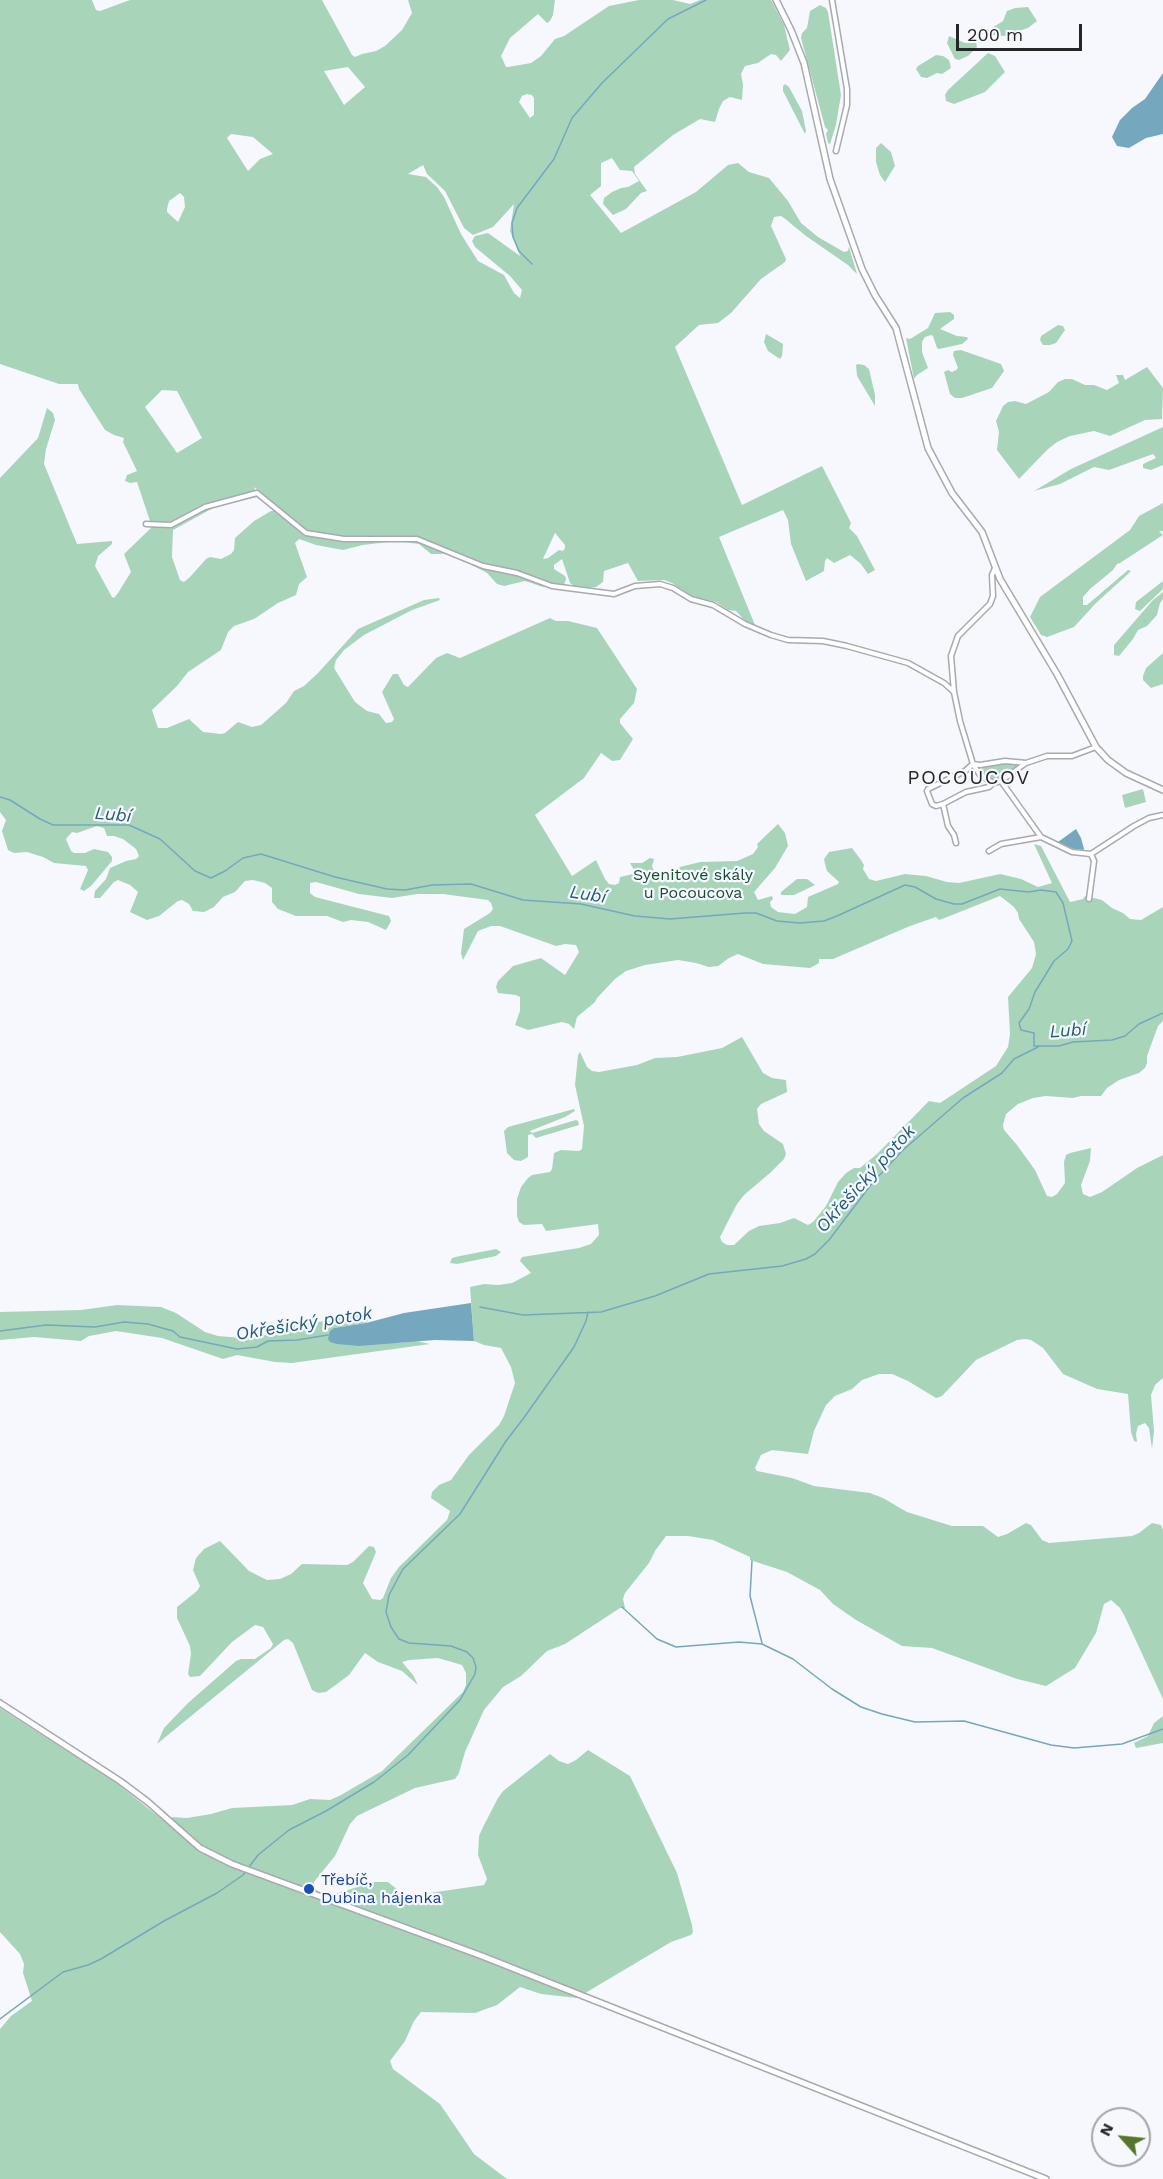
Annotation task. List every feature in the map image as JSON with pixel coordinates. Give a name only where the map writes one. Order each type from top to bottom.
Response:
[{"type":"street","points":[[776,0],[804,63],[830,179],[862,269],[896,328],[928,448],[952,493],[982,532],[1005,588],[1058,674],[1096,747],[1108,760],[1126,773],[1163,790]]},
{"type":"street","points":[[832,0],[847,89],[847,105],[836,151]]},
{"type":"street","points":[[146,524],[171,525],[205,507],[257,494],[306,533],[344,539],[417,538],[483,566],[533,578],[552,586],[614,594],[635,586],[660,584],[673,588],[691,599],[713,605],[745,624],[771,635],[788,640],[823,641],[908,663],[945,683],[954,692]]},
{"type":"street","points":[[993,783],[980,776],[973,764],[954,692],[952,648],[958,636],[990,604],[993,596],[992,575],[995,568]]},
{"type":"street","points":[[1026,763],[1005,761],[973,764],[965,771],[927,791],[932,804],[936,806],[966,792],[989,788],[993,783],[1001,781],[1026,763],[1047,756],[1072,756],[1096,747]]},
{"type":"street","points":[[1001,781],[1041,837],[1065,850],[1091,854],[1134,826],[1149,818],[1163,815]]},
{"type":"street","points":[[943,804],[948,826],[956,843]]},
{"type":"street","points":[[989,851],[1001,844],[1041,837]]},
{"type":"street","points":[[1089,899],[1094,861],[1091,854]]},
{"type":"street","points":[[0,1703],[120,1781],[200,1848],[232,1864],[492,1960],[1046,2179]]},
{"type":"green space","name":"Syenitové skály u Pocoucova","points":[[0,0],[92,0],[96,10],[100,11],[130,0],[322,0],[355,57],[385,46],[402,30],[412,13],[408,0],[555,0],[550,21],[547,23],[538,14],[510,38],[501,56],[508,67],[531,63],[541,56],[555,39],[564,36],[609,6],[639,0],[673,0],[690,4],[700,0],[771,0],[784,25],[790,50],[781,61],[776,55],[771,54],[758,63],[745,66],[741,74],[742,100],[730,97],[723,101],[715,122],[700,119],[673,135],[634,167],[635,174],[647,191],[641,193],[626,209],[613,215],[603,204],[604,198],[612,192],[639,181],[632,171],[620,170],[612,158],[601,163],[601,186],[590,195],[621,233],[696,192],[728,165],[738,163],[749,172],[769,178],[788,201],[801,223],[818,237],[844,252],[848,251],[849,247],[857,274],[784,218],[774,217],[771,226],[786,259],[785,262],[761,279],[731,313],[718,323],[699,325],[675,347],[742,505],[822,466],[851,523],[849,528],[857,536],[875,570],[868,574],[850,555],[834,563],[827,558],[824,571],[806,581],[791,544],[788,520],[783,510],[719,537],[755,625],[746,622],[736,611],[728,610],[716,602],[691,596],[672,583],[664,580],[638,581],[628,563],[604,571],[603,582],[596,587],[574,586],[570,583],[562,559],[554,565],[554,569],[565,576],[564,585],[551,584],[543,587],[525,581],[504,586],[497,584],[487,573],[468,563],[446,554],[431,554],[419,544],[396,541],[343,550],[299,539],[295,543],[307,577],[299,584],[296,595],[278,603],[254,619],[234,626],[228,632],[221,650],[188,672],[152,710],[158,728],[167,728],[189,719],[203,732],[221,734],[238,722],[252,727],[261,725],[286,703],[294,691],[304,686],[318,673],[358,629],[424,600],[439,598],[440,600],[412,610],[364,635],[344,650],[336,660],[334,668],[355,702],[367,711],[379,714],[386,723],[394,719],[382,692],[393,674],[398,674],[404,685],[408,687],[436,658],[447,653],[460,658],[550,618],[597,628],[637,689],[634,703],[620,719],[620,723],[633,739],[620,760],[612,761],[601,753],[584,778],[535,815],[572,876],[596,860],[605,879],[609,884],[615,885],[619,883],[620,877],[633,874],[634,870],[630,863],[642,863],[650,858],[654,859],[652,866],[655,873],[661,876],[668,876],[680,867],[700,862],[737,861],[753,854],[758,847],[757,844],[778,824],[785,833],[788,846],[775,868],[754,892],[758,900],[772,896],[771,907],[778,912],[795,914],[807,907],[808,897],[838,884],[839,882],[827,871],[825,864],[824,859],[829,852],[852,848],[864,865],[863,869],[869,879],[876,881],[905,874],[959,883],[1000,874],[1021,879],[1038,887],[1052,883],[1034,844],[1041,846],[1070,902],[1083,899],[1085,896],[1102,900],[1130,919],[1141,920],[1163,907],[1163,1021],[1158,1026],[1145,1068],[1139,1073],[1119,1080],[1107,1088],[1101,1096],[1073,1098],[1046,1096],[1018,1104],[1006,1114],[1003,1125],[1004,1130],[1035,1170],[1047,1196],[1052,1197],[1065,1183],[1064,1162],[1066,1155],[1070,1153],[1091,1148],[1090,1161],[1081,1185],[1083,1194],[1090,1197],[1163,1155],[1163,1378],[1155,1385],[1151,1395],[1154,1431],[1152,1449],[1149,1428],[1145,1423],[1138,1426],[1137,1442],[1134,1441],[1131,1432],[1128,1394],[1097,1389],[1063,1374],[1043,1348],[1025,1339],[1017,1340],[976,1360],[942,1396],[936,1398],[892,1374],[879,1374],[862,1380],[852,1389],[835,1396],[826,1405],[814,1431],[808,1454],[772,1450],[761,1455],[755,1468],[757,1471],[792,1478],[814,1486],[870,1493],[907,1512],[952,1526],[983,1526],[998,1537],[1026,1523],[1031,1525],[1042,1540],[1049,1543],[1132,1536],[1152,1523],[1161,1525],[1163,1530],[1163,1699],[1125,1617],[1120,1608],[1111,1600],[1104,1604],[1096,1633],[1075,1668],[1046,1686],[1017,1679],[932,1648],[902,1646],[856,1620],[833,1604],[820,1590],[787,1572],[750,1560],[750,1557],[713,1540],[688,1536],[666,1536],[649,1563],[625,1593],[623,1599],[625,1608],[620,1608],[565,1644],[547,1651],[521,1676],[503,1687],[484,1710],[455,1779],[415,1788],[357,1816],[350,1824],[335,1856],[314,1882],[313,1888],[323,1894],[332,1895],[373,1882],[388,1882],[409,1896],[484,1885],[487,1879],[478,1855],[479,1836],[483,1827],[503,1791],[550,1754],[568,1764],[588,1750],[630,1776],[677,1873],[692,1925],[691,1935],[671,1942],[577,1998],[541,1994],[520,1987],[497,2005],[475,2013],[421,2012],[405,2041],[390,2061],[393,2069],[440,2104],[474,2154],[507,2179],[0,2179],[0,2029],[11,2016],[32,2001],[20,1954],[0,1932],[0,1708],[114,1781],[164,1821],[172,1817],[187,1818],[232,1808],[292,1805],[310,1799],[330,1800],[382,1771],[463,1692],[466,1685],[466,1673],[462,1665],[438,1658],[402,1662],[418,1685],[402,1671],[378,1662],[365,1653],[349,1675],[326,1692],[318,1693],[312,1690],[293,1643],[288,1639],[284,1640],[157,1744],[164,1728],[188,1703],[236,1661],[255,1659],[273,1644],[263,1627],[255,1625],[232,1642],[200,1676],[190,1677],[188,1674],[190,1646],[177,1618],[177,1607],[200,1586],[193,1570],[196,1558],[204,1549],[220,1541],[249,1571],[267,1580],[280,1579],[291,1574],[302,1564],[347,1565],[369,1546],[374,1547],[376,1552],[363,1583],[372,1599],[380,1600],[399,1567],[447,1520],[450,1511],[431,1498],[432,1492],[439,1485],[451,1480],[469,1455],[499,1425],[515,1383],[511,1367],[501,1348],[474,1341],[470,1287],[512,1283],[531,1273],[520,1261],[522,1257],[579,1248],[591,1244],[599,1235],[598,1224],[546,1231],[542,1224],[524,1225],[519,1222],[517,1216],[517,1199],[521,1187],[528,1178],[532,1175],[550,1172],[554,1153],[561,1150],[579,1151],[582,1149],[584,1126],[575,1085],[580,1052],[587,1067],[599,1072],[637,1065],[655,1058],[677,1057],[722,1048],[742,1037],[763,1073],[772,1078],[786,1080],[787,1092],[761,1104],[757,1109],[759,1124],[764,1131],[783,1144],[786,1154],[784,1159],[737,1204],[720,1237],[727,1245],[734,1245],[749,1231],[759,1226],[794,1218],[808,1225],[813,1222],[826,1206],[838,1182],[846,1173],[854,1168],[860,1168],[878,1153],[929,1101],[940,1103],[996,1066],[1008,1047],[1010,1034],[1008,997],[1032,968],[1036,954],[1034,942],[1014,907],[1000,896],[939,920],[936,917],[910,926],[833,959],[819,959],[819,963],[810,968],[763,964],[738,954],[718,966],[709,967],[678,960],[645,965],[626,971],[615,979],[595,1002],[577,1017],[574,1029],[562,1022],[528,1030],[515,1025],[520,1011],[520,997],[498,993],[496,987],[498,981],[513,966],[541,958],[565,975],[579,952],[576,945],[556,946],[500,926],[491,926],[478,931],[463,960],[461,953],[464,929],[490,913],[493,909],[488,900],[443,894],[417,894],[392,898],[359,894],[316,882],[310,883],[310,893],[315,897],[389,916],[391,921],[386,930],[368,922],[351,920],[343,922],[327,916],[296,916],[278,909],[272,902],[272,888],[265,883],[253,880],[245,881],[235,892],[223,897],[214,907],[204,912],[193,911],[189,904],[182,900],[159,916],[147,920],[130,912],[138,892],[130,885],[118,880],[100,898],[94,898],[95,891],[106,879],[110,868],[139,856],[136,849],[123,839],[107,836],[104,828],[97,826],[77,833],[72,832],[66,839],[74,853],[85,853],[94,849],[108,852],[112,857],[112,861],[84,891],[80,889],[88,870],[86,866],[54,863],[27,852],[14,853],[8,850],[2,831],[6,820],[0,812],[0,478],[38,438],[47,408],[53,413],[55,420],[44,464],[77,544],[112,541],[112,544],[98,556],[95,566],[112,597],[114,598],[118,593],[131,572],[124,554],[152,527],[137,482],[125,481],[127,475],[137,471],[123,442],[124,438],[105,430],[78,384],[59,384],[0,364]],"holes":[[[348,67],[365,87],[344,105],[324,71]],[[532,95],[534,115],[530,118],[519,102],[522,96]],[[231,134],[253,137],[273,154],[260,159],[248,171],[227,138]],[[423,165],[427,174],[445,191],[464,228],[473,235],[493,227],[514,204],[510,231],[520,256],[488,233],[475,236],[472,241],[475,247],[510,276],[522,290],[520,298],[514,293],[504,275],[478,261],[461,234],[444,197],[426,177],[408,174]],[[180,193],[184,197],[185,207],[178,222],[167,212],[169,201]],[[162,390],[177,391],[202,438],[177,453],[145,407]],[[254,487],[281,511],[271,511],[254,521],[235,538],[234,550],[231,554],[221,559],[210,557],[206,559],[184,582],[180,580],[172,557],[173,530],[215,507],[257,497]],[[555,533],[565,548],[543,559]]]},
{"type":"green space","points":[[820,5],[828,12],[841,95],[830,144],[801,38],[807,28],[810,11]]},
{"type":"green space","points":[[1028,7],[1037,21],[1028,28],[1004,36],[992,35],[987,31],[1003,21],[1007,11]]},
{"type":"green space","points":[[949,36],[965,43],[976,42],[977,47],[968,56],[959,60],[955,59],[947,43]]},
{"type":"green space","points":[[988,53],[995,56],[1005,72],[985,92],[954,104],[946,101],[945,95],[948,90]]},
{"type":"green space","points":[[936,55],[949,60],[951,68],[942,74],[937,73],[927,78],[921,77],[916,69],[918,66]]},
{"type":"green space","points":[[785,84],[802,111],[805,134],[783,91]]},
{"type":"green space","points":[[881,143],[891,152],[895,166],[885,182],[876,162],[876,148]]},
{"type":"green space","points":[[950,312],[954,315],[954,319],[940,329],[968,339],[962,344],[939,349],[933,336],[925,337],[922,342],[922,352],[928,368],[914,379],[906,338],[910,339],[928,328],[935,313]]},
{"type":"green space","points":[[1058,325],[1063,326],[1065,330],[1056,343],[1043,345],[1040,340],[1041,336]]},
{"type":"green space","points":[[766,334],[783,344],[780,359],[768,351],[764,342]]},
{"type":"green space","points":[[961,350],[1001,364],[1004,371],[992,388],[962,398],[955,398],[950,394],[944,372],[948,370],[952,372],[958,368],[953,355],[954,351]]},
{"type":"green space","points":[[856,365],[869,369],[875,406],[857,376]]},
{"type":"green space","points":[[1147,367],[1163,388],[1162,419],[1145,420],[1110,436],[1094,431],[1070,436],[1047,450],[1019,479],[997,450],[999,432],[996,421],[1003,406],[1008,402],[1026,404],[1049,392],[1058,382],[1065,379],[1107,390],[1119,383],[1116,375],[1123,375],[1125,380]]},
{"type":"green space","points":[[1163,427],[1163,465],[1151,470],[1143,468],[1143,464],[1156,458],[1153,454],[1109,470],[1094,467],[1060,484],[1034,491],[1071,469]]},
{"type":"green space","points":[[1163,503],[1163,531],[1159,531],[1163,535],[1117,564],[1083,597],[1083,605],[1087,605],[1128,570],[1131,571],[1074,627],[1047,637],[1041,635],[1030,617],[1040,597],[1130,530],[1139,516]]},
{"type":"green space","points":[[1163,581],[1163,589],[1140,611],[1135,609],[1136,602]]},
{"type":"green space","points":[[1163,592],[1157,615],[1147,626],[1138,630],[1119,656],[1114,655],[1114,645],[1153,600]]},
{"type":"green space","points":[[1163,653],[1163,684],[1151,688],[1143,680],[1143,676],[1146,668]]},
{"type":"green space","points":[[1005,762],[1020,765],[995,780],[980,770],[985,765]]},
{"type":"green space","points":[[1143,789],[1146,802],[1125,808],[1122,795]]},
{"type":"green space","points":[[797,879],[807,879],[815,885],[794,895],[781,895],[781,892]]},
{"type":"green space","points":[[574,1109],[575,1111],[565,1117],[530,1131],[532,1133],[576,1120],[579,1125],[536,1138],[532,1134],[528,1135],[528,1157],[521,1161],[514,1160],[507,1153],[504,1131],[508,1127]]},
{"type":"green space","points":[[496,1249],[501,1252],[496,1256],[457,1264],[450,1263],[452,1258]]},
{"type":"green space","points":[[117,1305],[161,1307],[176,1313],[205,1332],[218,1336],[242,1338],[267,1335],[272,1337],[290,1325],[334,1320],[358,1312],[370,1318],[366,1323],[334,1328],[397,1343],[416,1341],[430,1344],[292,1363],[237,1355],[223,1359],[162,1338],[116,1331],[89,1336],[81,1341],[34,1337],[0,1340],[0,1312],[81,1310]]},
{"type":"green space","points":[[1163,1716],[1163,1743],[1136,1748],[1134,1743],[1148,1736],[1154,1723]]},
{"type":"water","points":[[1163,73],[1163,134],[1146,138],[1129,148],[1117,146],[1112,137],[1120,120],[1145,99]]},
{"type":"water","points":[[1076,829],[1081,838],[1083,850],[1067,848],[1058,842]]},
{"type":"water","points":[[471,1303],[474,1341],[435,1340],[359,1346],[337,1344],[328,1339],[330,1331],[334,1328],[366,1323],[404,1313]]},
{"type":"waterway","points":[[532,264],[519,251],[513,237],[512,223],[517,208],[554,159],[572,118],[602,83],[668,19],[706,0]]},
{"type":"waterway","name":"Lubí","points":[[0,797],[10,800],[53,825],[129,825],[160,839],[195,871],[211,878],[243,858],[261,854],[335,877],[387,889],[405,890],[432,885],[471,884],[523,900],[581,904],[635,916],[670,919],[756,913],[777,921],[800,923],[824,921],[905,885],[915,887],[936,899],[954,904],[962,904],[1000,889],[1056,892],[1063,903],[1072,941],[1068,949],[1054,961],[1035,992],[1029,1009],[1019,1023],[1021,1030],[1034,1033],[1034,1046],[1059,1046],[1073,1042],[1112,1040],[1125,1036],[1139,1024],[1163,1013]]},
{"type":"waterway","name":"Okřešický potok","points":[[480,1307],[523,1315],[601,1312],[655,1296],[709,1274],[782,1266],[806,1259],[815,1254],[829,1240],[873,1182],[903,1150],[963,1098],[1002,1073],[1014,1059],[1038,1047]]},
{"type":"waterway","points":[[0,2019],[63,1972],[101,1959],[164,1921],[217,1893],[243,1875],[258,1855],[289,1830],[374,1782],[408,1755],[460,1700],[475,1674],[476,1667],[473,1658],[467,1652],[451,1646],[409,1643],[399,1639],[391,1627],[386,1612],[389,1595],[403,1569],[460,1514],[506,1441],[574,1347],[588,1312]]},
{"type":"waterway","name":"Okřešický potok","points":[[0,1331],[46,1325],[95,1327],[124,1322],[148,1324],[173,1331],[180,1337],[237,1349],[257,1347],[268,1341],[297,1340],[328,1335]]},
{"type":"waterway","points":[[752,1561],[750,1596],[762,1643]]},
{"type":"waterway","points":[[622,1607],[657,1639],[676,1647],[739,1642],[762,1644],[793,1659],[832,1689],[861,1707],[915,1722],[964,1721],[1051,1745],[1074,1748],[1122,1744],[1163,1729]]},
{"type":"place","name":"Třebíč, Dubina hájenka","points":[[309,1889]]},
{"type":"district","name":"POCOUCOV","points":[[969,778]]}]
